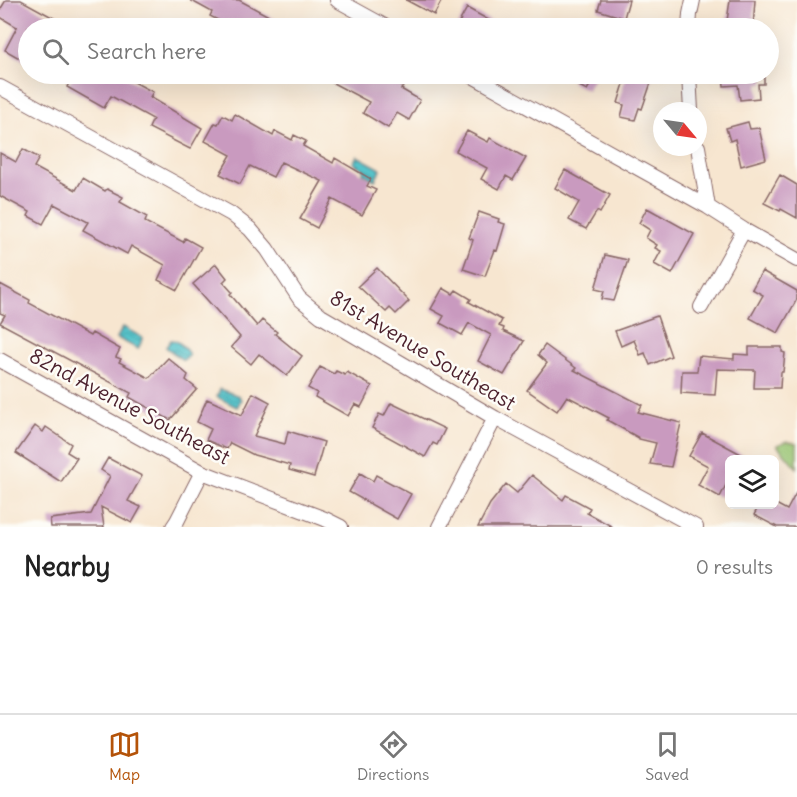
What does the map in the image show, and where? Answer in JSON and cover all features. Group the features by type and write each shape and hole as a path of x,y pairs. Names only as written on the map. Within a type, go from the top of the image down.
{"street":[{"path":"338,0 370,18"},
{"path":"690,18 693,0"},
{"path":"487,84 708,207 797,260"},
{"path":"690,84 691,102"},
{"name":"81st Avenue Southeast","path":"0,87 231,214 267,249 299,298 321,316 495,417 696,527"},
{"path":"700,156 708,207"},
{"path":"701,307 744,230"},
{"name":"82nd Avenue Southeast","path":"0,360 202,472 341,527"},
{"path":"439,527 495,417"},
{"path":"172,527 202,472"}],"green space":[{"path":"787,441 797,443 797,468 777,445"}],"water":[{"path":"357,156 381,169 375,180 363,173 364,169 353,163"},
{"path":"123,327 143,338 138,349 117,338"},
{"path":"171,340 184,347 189,355 183,360 166,347"},
{"path":"220,389 239,396 241,400 237,407 217,397"}],"building":[{"path":"6,0 21,0 54,18 18,18 18,57 5,50 17,27 0,17 0,10"},
{"path":"190,0 239,0 272,18 214,18 210,16 212,12"},
{"path":"406,0 442,0 434,15"},
{"path":"601,0 629,0 624,18 598,10"},
{"path":"730,0 755,0 754,18 727,18"},
{"path":"467,8 485,18 462,18"},
{"path":"69,84 138,84 153,92 150,97 202,128 190,149 149,128 153,119 111,96 104,108 67,87"},
{"path":"335,84 397,84 403,87 401,89 420,100 409,120 397,113 388,128 363,113 369,102"},
{"path":"575,84 591,84 587,90"},
{"path":"624,84 651,84 642,109 639,108 635,120 621,117 624,105 618,103"},
{"path":"724,84 758,84 759,98 740,100 738,85 724,86"},
{"path":"235,114 273,136 275,131 292,140 294,135 306,141 303,146 333,163 335,158 371,179 367,186 376,190 362,215 332,199 317,228 300,219 322,181 281,162 273,177 250,166 240,184 220,174 231,155 205,141 215,123 218,124 223,115 232,120"},
{"path":"748,122 750,129 759,128 766,159 741,166 735,139 730,141 726,128"},
{"path":"467,131 488,142 490,138 526,158 513,180 506,176 499,189 481,179 487,168 456,151"},
{"path":"23,149 39,158 34,167 76,190 83,178 105,191 107,189 123,197 120,202 147,217 145,222 183,242 185,238 201,247 177,290 158,280 165,265 131,246 127,254 83,230 88,222 54,204 43,224 28,216 30,212 0,196 0,153 16,162"},
{"path":"565,170 610,195 600,213 597,211 586,229 569,220 579,202 555,188"},
{"path":"780,175 797,185 797,218 764,203"},
{"path":"647,208 694,234 672,274 654,264 661,251 655,248 657,245 646,238 650,230 639,223"},
{"path":"479,212 499,219 498,222 505,224 497,251 495,250 485,276 463,269 473,240 469,238"},
{"path":"605,255 628,260 614,301 602,299 604,291 595,289"},
{"path":"216,264 227,278 223,282 232,292 230,294 257,326 262,320 302,356 287,376 259,354 251,364 231,347 240,337 193,284"},
{"path":"377,268 409,301 396,314 390,308 386,312 358,286"},
{"path":"762,271 797,291 797,299 778,333 750,318 763,295 752,289"},
{"path":"0,284 30,300 29,303 90,336 92,333 120,349 116,357 121,359 119,362 149,378 168,358 188,375 186,380 197,389 170,420 129,397 131,393 0,323 5,315 0,313"},
{"path":"443,288 453,294 456,290 471,299 469,302 502,320 499,326 504,328 503,331 524,341 504,375 478,361 491,335 469,323 462,335 440,323 444,316 431,309"},
{"path":"657,316 671,356 650,365 645,353 640,355 634,340 621,346 615,331"},
{"path":"545,345 576,368 574,370 642,405 638,412 681,423 671,467 650,464 656,443 639,439 607,420 609,418 567,396 557,411 527,390 547,363 538,355"},
{"path":"749,347 782,347 782,352 785,353 780,388 754,388 755,370 717,369 715,395 681,393 682,371 697,371 699,356 734,359 734,354 749,355"},
{"path":"320,367 334,374 336,371 345,375 347,372 372,386 361,407 355,404 348,416 315,397 317,393 308,388"},
{"path":"253,393 270,402 254,436 285,444 288,431 324,442 314,477 289,470 290,465 254,455 230,443 227,449 206,440 211,429 197,422 207,399 242,415"},
{"path":"391,403 445,429 437,445 433,443 425,457 372,428 379,414 384,416"},
{"path":"35,426 43,432 46,427 71,444 67,452 77,458 61,482 16,453"},
{"path":"702,433 743,455 725,455 725,487 720,497 698,485 708,466 689,456"},
{"path":"108,458 142,476 128,501 141,507 132,523 101,507 104,527 51,527 50,519 91,514 110,476 101,470"},
{"path":"360,473 373,481 376,475 411,494 397,519 349,492"},
{"path":"532,475 563,500 566,495 590,508 587,513 613,527 478,527 490,504 506,484 517,493"},
{"path":"797,491 797,527 777,527 754,515 757,509 779,509 779,506 787,510"}]}
